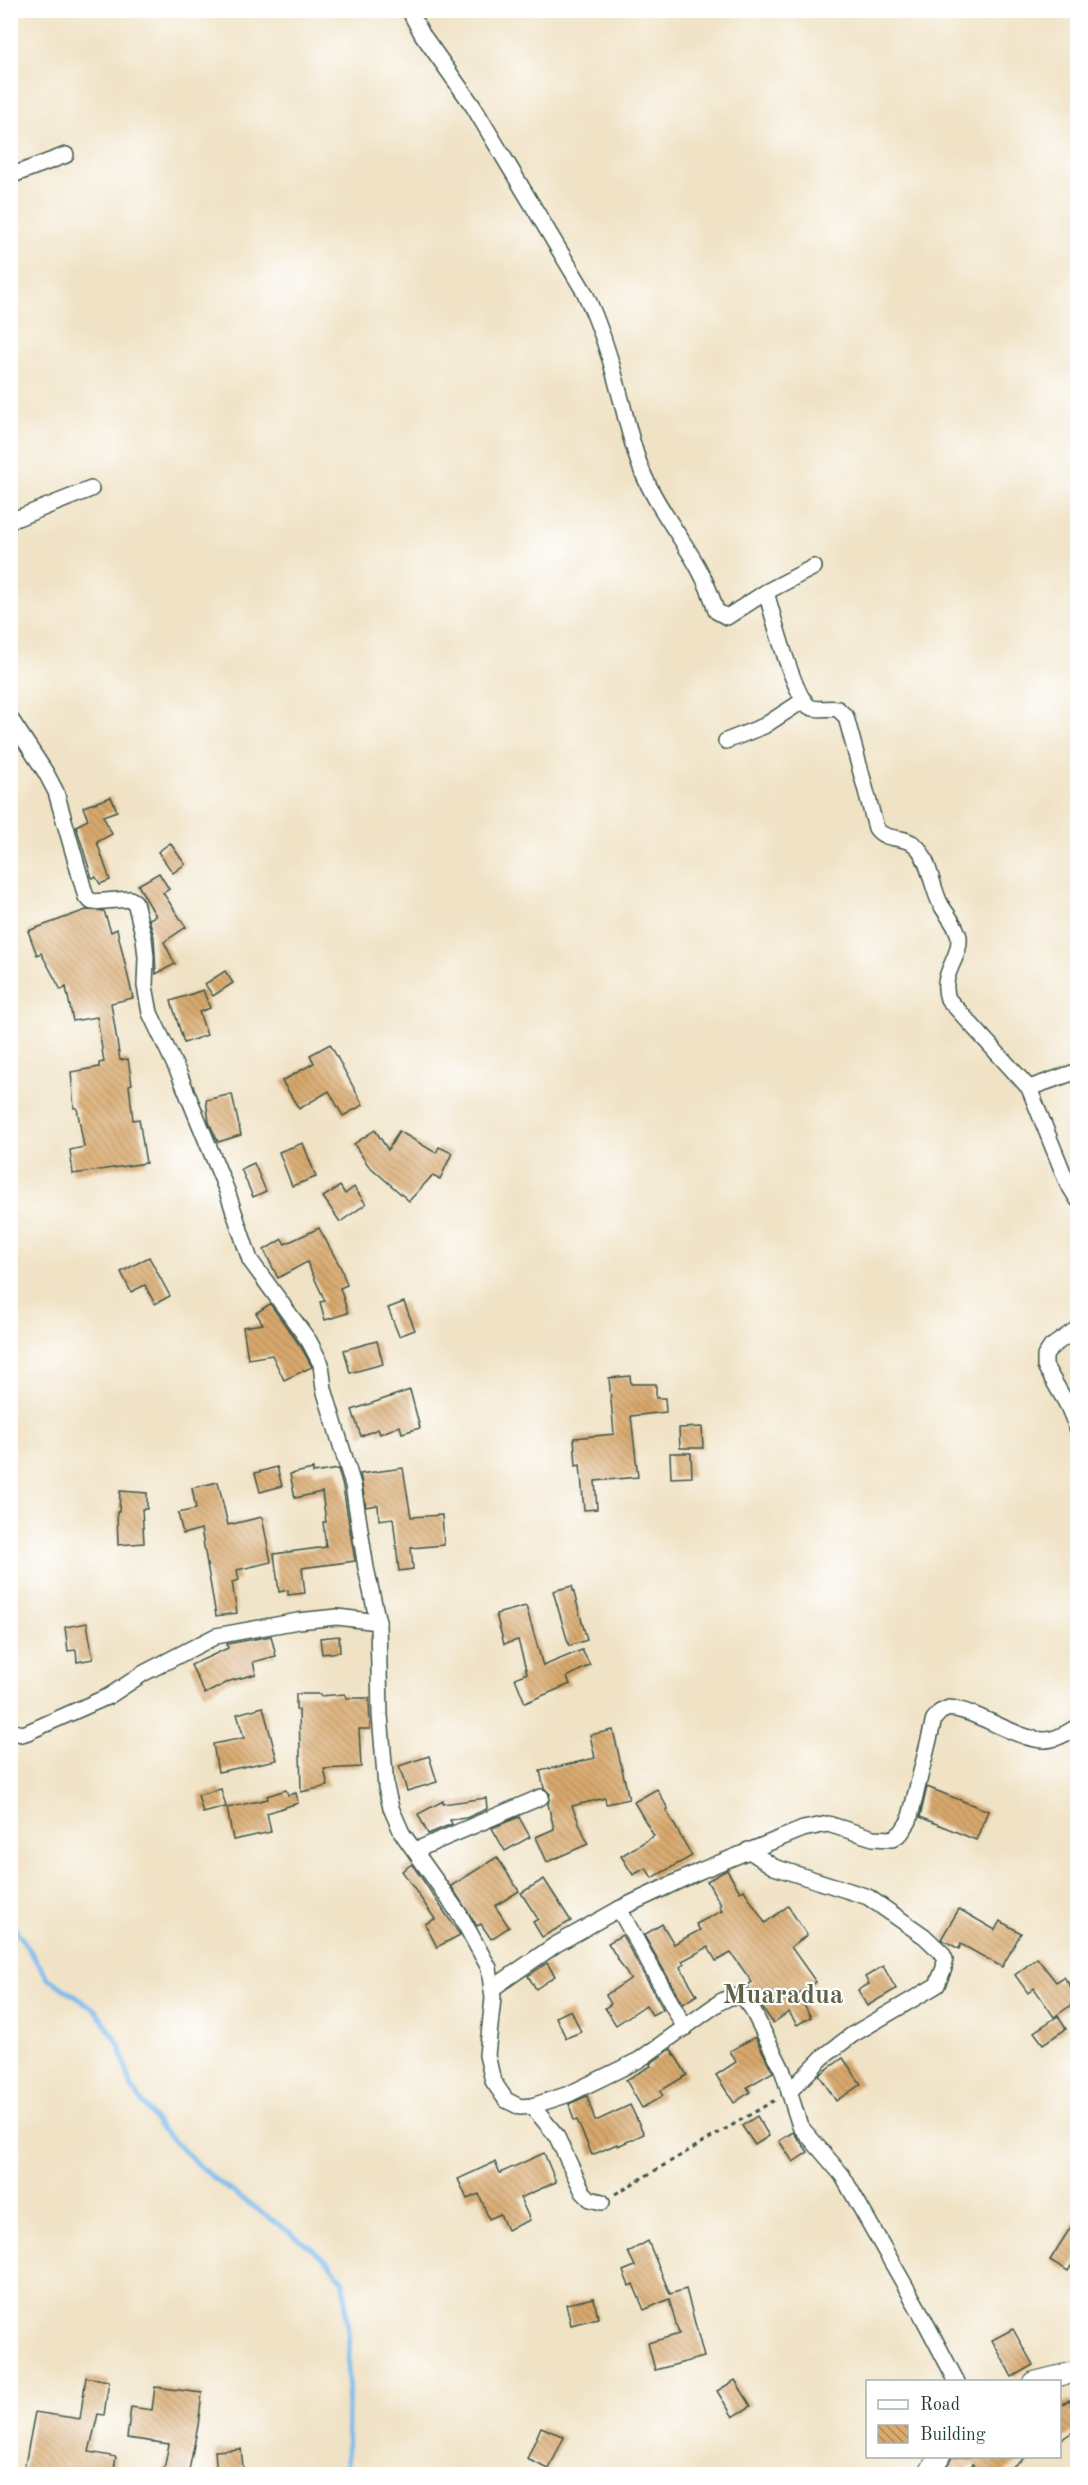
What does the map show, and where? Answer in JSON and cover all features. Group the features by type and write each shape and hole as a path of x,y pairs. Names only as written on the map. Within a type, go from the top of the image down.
{"street":[{"path":"409,10 422,34 473,106 585,293 614,371 634,448 643,473 663,510 704,575 716,611 726,617 766,592 814,567"},
{"path":"10,176 66,155"},
{"path":"10,521 91,489"},
{"path":"766,592 783,650 804,700 812,708 838,709 846,717 876,828 884,836 910,841 920,850 939,902 958,932 959,941 945,981 948,999 1029,1088 1067,1182 1077,1200"},
{"path":"726,741 764,726 804,700"},
{"path":"10,718 46,772 56,792 86,897 92,902 130,899 135,902 144,938 145,986 150,1013 180,1077 227,1191 250,1260 309,1341 321,1364 324,1389 353,1485 366,1568 378,1622 380,1715 386,1787 391,1808 402,1833 416,1850 476,1943 489,1968 493,1988 488,2034 489,2069 493,2081 506,2100 520,2107 532,2106 590,2085 622,2069 652,2052 730,1997 742,1996 752,2007 782,2069 800,2126 842,2175 956,2380"},
{"path":"1029,1088 1077,1071"},
{"path":"1077,1328 1051,1347 1045,1356 1045,1366 1068,1406 1077,1430"},
{"path":"10,1731 22,1734 28,1732 109,1696 144,1672 216,1636 298,1621 337,1617 378,1622"},
{"path":"493,1988 555,1945 619,1909 748,1850 803,1829 828,1824 873,1838 892,1839 901,1833 909,1821 934,1719 940,1712 949,1708 982,1717 1029,1738 1041,1740 1053,1739 1077,1726"},
{"path":"416,1850 542,1797"},
{"path":"748,1850 774,1868 868,1896 924,1936 942,1953 945,1959 942,1977 937,1985 837,2046 789,2092"},
{"path":"619,1909 685,2028"},
{"path":"532,2106 556,2135 583,2192 590,2199 602,2202"},
{"path":"1042,2380 1077,2369"},
{"path":"928,2475 939,2458"}],"path":[{"path":"602,2202 789,2092"}],"building":[{"path":"111,797 117,811 103,816 112,834 97,842 110,880 100,884 96,877 92,878 76,826 88,820 83,807"},
{"path":"170,843 185,864 173,873 158,852"},
{"path":"159,873 169,889 163,893 186,927 164,942 175,964 156,974 154,937 149,919 156,916 138,885"},
{"path":"86,910 104,911 111,932 117,929 133,998 111,1003 120,1060 128,1059 132,1084 129,1085 133,1120 139,1119 146,1163 73,1174 70,1150 84,1147 77,1108 74,1108 71,1072 99,1067 99,1063 104,1062 97,1017 73,1021 66,987 61,990 41,953 37,955 28,931"},
{"path":"225,971 233,983 213,996 205,984"},
{"path":"203,990 210,1008 199,1012 207,1035 184,1043 171,1001"},
{"path":"330,1044 363,1105 343,1116 329,1091 299,1109 282,1081 314,1063 310,1055"},
{"path":"232,1094 241,1135 218,1142 209,1122 206,1100"},
{"path":"375,1130 388,1150 399,1131 436,1153 439,1147 452,1153 440,1179 432,1176 409,1201 368,1165 354,1144"},
{"path":"303,1143 316,1177 292,1186 279,1152"},
{"path":"254,1163 266,1191 253,1197 241,1169"},
{"path":"340,1186 345,1194 354,1187 366,1204 340,1222 323,1197"},
{"path":"319,1228 341,1268 347,1285 340,1288 348,1313 325,1320 320,1302 325,1301 307,1262 278,1278 264,1250 282,1239 285,1244"},
{"path":"149,1257 170,1296 155,1304 145,1285 131,1292 121,1272"},
{"path":"404,1302 415,1330 399,1336 388,1308"},
{"path":"270,1304 301,1347 312,1367 284,1380 272,1355 248,1359 243,1327 263,1324 256,1313"},
{"path":"377,1341 383,1364 350,1373 344,1350"},
{"path":"630,1376 631,1384 656,1384 656,1398 665,1398 666,1412 631,1416 638,1477 595,1481 597,1509 584,1510 580,1465 576,1466 574,1438 614,1434 609,1378"},
{"path":"410,1390 420,1428 402,1433 400,1426 380,1434 378,1429 361,1436 352,1410"},
{"path":"702,1427 703,1448 680,1448 679,1428"},
{"path":"670,1453 691,1453 692,1477 671,1478"},
{"path":"277,1467 282,1486 260,1492 255,1473"},
{"path":"403,1468 411,1517 442,1515 444,1545 411,1548 413,1569 399,1571 393,1518 379,1520 378,1505 366,1507 360,1474"},
{"path":"313,1469 313,1473 338,1469 355,1561 302,1568 305,1593 288,1595 288,1590 279,1592 274,1554 326,1547 323,1522 326,1522 322,1492 295,1498 290,1474"},
{"path":"218,1482 228,1525 262,1517 271,1562 237,1570 239,1580 232,1582 237,1613 216,1616 201,1529 183,1534 178,1513 196,1509 192,1488"},
{"path":"120,1491 147,1493 147,1509 142,1509 144,1543 118,1545 117,1512 119,1512"},
{"path":"572,1586 587,1640 569,1646 553,1591"},
{"path":"526,1606 543,1666 582,1650 590,1665 567,1677 570,1684 525,1703 515,1678 527,1673 518,1640 504,1644 496,1614"},
{"path":"87,1623 93,1659 77,1662 76,1650 68,1651 65,1627"},
{"path":"271,1636 276,1656 253,1662 256,1674 230,1681 205,1694 191,1665 228,1648 227,1644"},
{"path":"339,1636 340,1652 322,1654 320,1638"},
{"path":"296,1694 320,1694 320,1696 345,1694 346,1698 369,1698 370,1729 359,1729 361,1767 324,1769 328,1786 301,1792 299,1710 296,1710"},
{"path":"263,1707 277,1760 218,1772 213,1744 244,1738 237,1714"},
{"path":"613,1730 629,1799 606,1804 605,1798 572,1806 588,1844 547,1862 536,1837 554,1829 548,1804 550,1794 544,1788 540,1771 595,1758 590,1735"},
{"path":"429,1756 437,1782 407,1791 399,1766"},
{"path":"927,1787 988,1811 976,1840 920,1817"},
{"path":"221,1789 226,1807 203,1813 198,1795"},
{"path":"657,1789 692,1856 652,1878 646,1868 633,1875 621,1856 654,1836 634,1802"},
{"path":"286,1790 288,1795 296,1793 298,1803 267,1813 271,1832 233,1840 227,1808 268,1799 267,1796"},
{"path":"486,1798 487,1809 466,1818 450,1820 452,1824 428,1834 418,1814 443,1801 443,1804"},
{"path":"519,1817 530,1837 505,1851 492,1828"},
{"path":"497,1857 519,1891 495,1906 509,1927 491,1939 481,1924 477,1926 451,1886"},
{"path":"412,1864 460,1935 437,1947 425,1924 435,1919 402,1871"},
{"path":"727,1870 740,1892 744,1890 765,1923 788,1906 807,1935 791,1947 816,1982 798,1995 811,2017 797,2025 789,2012 773,2023 747,1986 752,1982 731,1953 716,1961 708,1947 682,1961 684,1964 680,1967 697,1995 683,2004 644,1935 662,1924 674,1944 700,1930 696,1924 722,1911 707,1881"},
{"path":"544,1879 571,1921 542,1937 533,1922 538,1919 521,1893"},
{"path":"959,1909 995,1930 1000,1921 1021,1933 1002,1967 961,1944 959,1949 941,1939"},
{"path":"622,1935 663,2009 652,2015 646,2005 616,2025 605,2008 611,2004 606,1995 630,1979 608,1943"},
{"path":"1037,1958 1056,1982 1064,1977 1077,1996 1077,2001 1054,2017 1034,1988 1028,1993 1015,1975"},
{"path":"547,1963 555,1976 536,1989 528,1976"},
{"path":"883,1966 896,1989 867,2006 858,1990 869,1984 865,1977"},
{"path":"571,2010 581,2032 566,2038 556,2017"},
{"path":"1058,2016 1066,2029 1043,2044 1034,2032"},
{"path":"755,2037 773,2072 747,2087 750,2092 734,2103 716,2075 736,2062 730,2051"},
{"path":"671,2049 687,2075 660,2091 663,2096 642,2108 626,2080 651,2066 650,2064"},
{"path":"843,2058 861,2084 836,2101 819,2075"},
{"path":"587,2096 595,2120 630,2105 644,2134 592,2155 577,2120 574,2121 569,2104"},
{"path":"757,2116 769,2136 755,2145 742,2126"},
{"path":"793,2132 808,2152 793,2162 779,2141"},
{"path":"544,2153 556,2182 520,2198 530,2220 507,2230 500,2214 489,2219 479,2194 467,2199 458,2179 495,2162 500,2173"},
{"path":"1077,2217 1077,2257 1068,2271 1050,2260"},
{"path":"648,2241 670,2294 686,2289 704,2357 655,2370 648,2343 679,2334 669,2299 644,2310 633,2284 629,2286 623,2271 635,2266 628,2252"},
{"path":"594,2298 598,2318 571,2325 566,2304"},
{"path":"1013,2329 1033,2365 1012,2377 992,2340"},
{"path":"86,2377 109,2381 104,2415 98,2414 89,2452 116,2457 113,2475 23,2475 35,2412 80,2419"},
{"path":"735,2380 751,2406 733,2417 717,2391"},
{"path":"155,2387 202,2393 188,2475 163,2475 169,2444 127,2438 131,2407 152,2410"},
{"path":"1069,2400 1077,2411 1077,2429 1061,2440 1061,2405"},
{"path":"541,2427 564,2437 549,2469 527,2459"},
{"path":"241,2449 244,2475 217,2475 215,2451"},
{"path":"951,2458 1025,2458 1000,2475 981,2475 973,2464 963,2475 943,2473"}],"waterway":[{"path":"10,1921 48,1978 94,2009 101,2017 119,2045 132,2087 161,2129 213,2178 309,2246 329,2263 344,2283 349,2344 347,2474"}],"district":[{"name":"Muaradua","path":"783,1995"}]}
